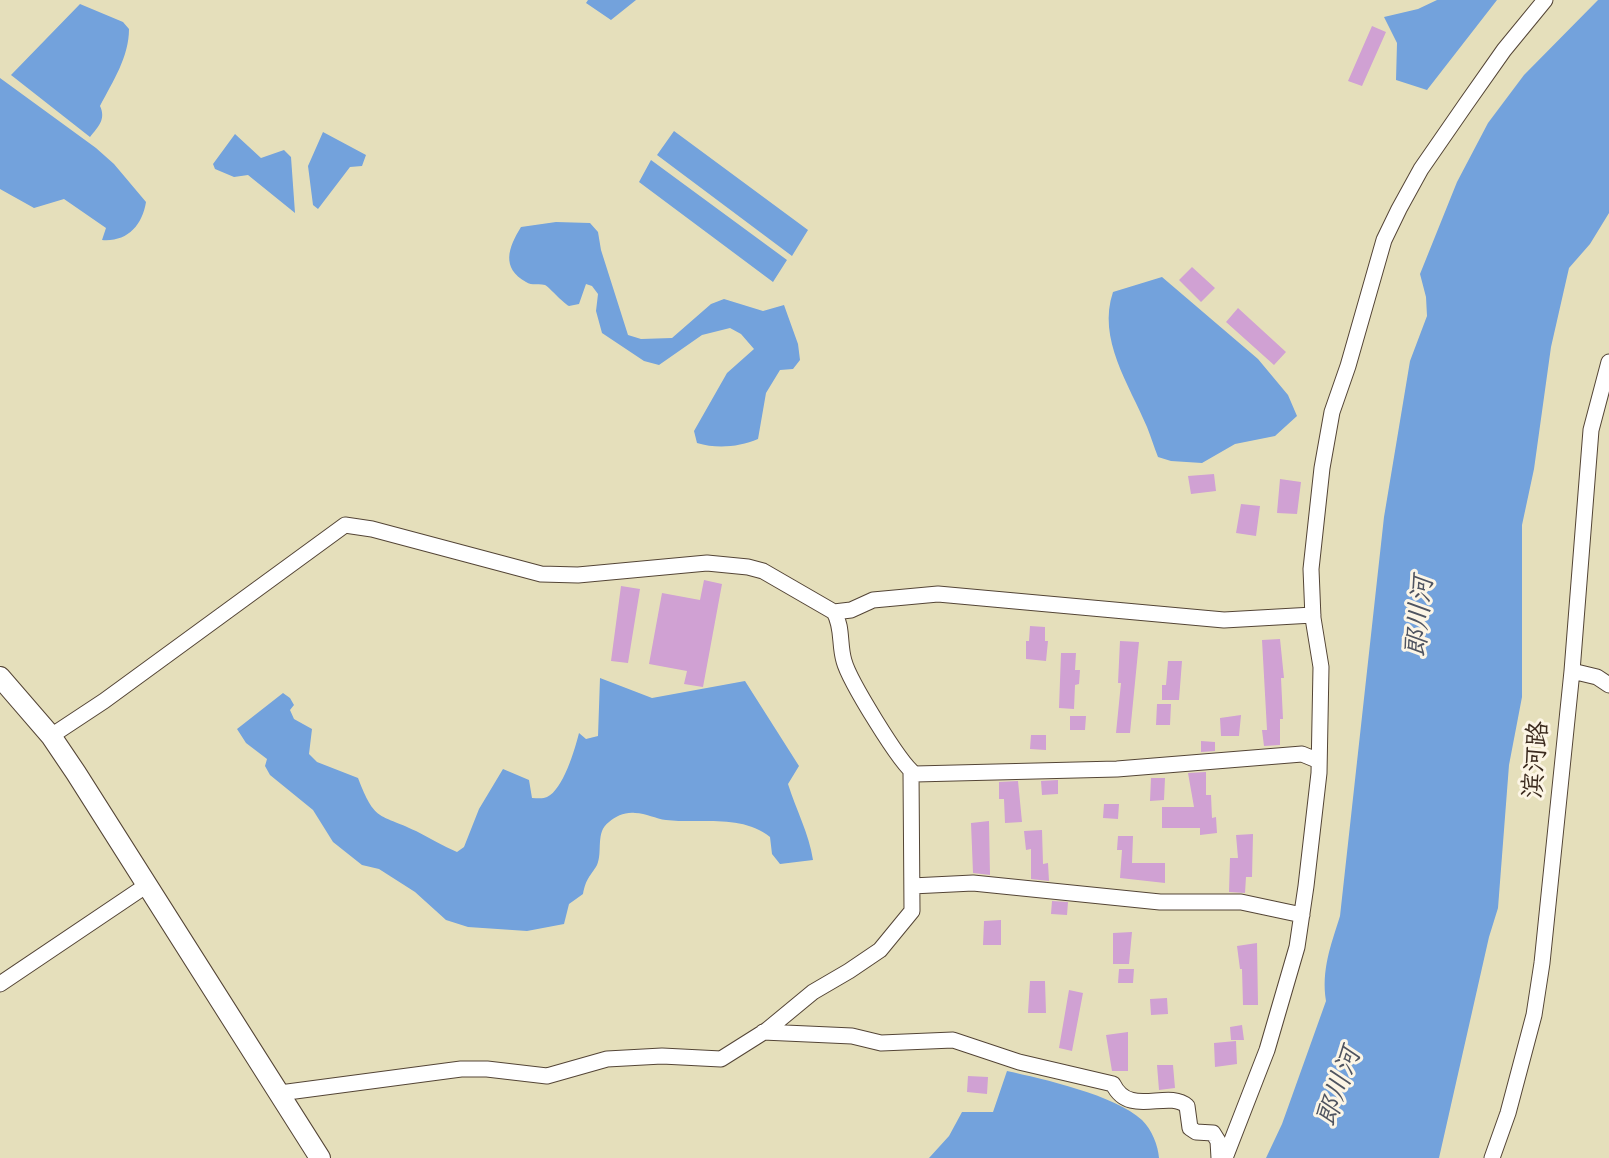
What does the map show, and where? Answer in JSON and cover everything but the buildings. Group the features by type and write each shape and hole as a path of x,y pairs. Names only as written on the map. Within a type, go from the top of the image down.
{"main road":[{"path":"0,677 51,736 320,1158"}],"street":[{"path":"1224,1158 1267,1050 1297,947 1302,915 1319,761 1321,667 1313,615 1311,569 1322,468 1332,412 1348,366 1384,240 1421,169 1504,50 1545,0"},
{"name":"滨河路","path":"1492,1158 1534,1015 1541,974 1572,670 1591,430 1609,362"},
{"path":"51,736 104,701 345,525 372,529 541,574 578,576 707,564 748,567 763,571 834,612 851,610 873,600 938,594 1224,620 1313,615"},
{"path":"834,612 839,619 844,663 900,761 911,771 921,775 1117,769 1302,754 1319,761"},
{"path":"1572,670 1597,677 1609,685"},
{"path":"280,1093 461,1069 487,1069 547,1076 607,1059 662,1056 721,1059 763,1032 813,992 880,950 912,911 911,771"},
{"path":"912,886 973,883 1160,902 1241,902 1302,915"},
{"path":"0,984 147,885"},
{"path":"763,1032 852,1036 880,1043 953,1040 1019,1062 1113,1084 1120,1093 1140,1102 1171,1100 1186,1104 1190,1128 1196,1132 1213,1134 1218,1141 1219,1158"}],"water":[{"path":"588,0 636,0 611,20 586,3"},
{"path":"1437,0 1497,0 1427,90 1396,80 1397,43 1384,17 1418,9"},
{"name":"郎川河","path":"1598,0 1609,0 1609,213 1590,244 1569,268 1551,347 1534,469 1522,525 1522,697 1509,765 1498,908 1489,937 1439,1158 1266,1158 1282,1124 1326,1001 1326,968 1340,916 1384,517 1410,361 1427,316 1426,297 1420,274 1457,182 1488,123 1524,75"},
{"path":"80,4 123,22 129,29 123,59 100,106 101,122 90,137 11,75"},
{"path":"0,78 96,148 114,164 146,202 141,218 132,231 119,238 102,240 106,228 64,199 34,208 0,189"},
{"path":"674,131 808,230 792,256 657,155"},
{"path":"323,132 366,155 362,166 350,167 318,209 313,205 308,166"},
{"path":"235,134 261,158 284,150 291,157 295,213 248,175 234,177 215,169 213,164"},
{"path":"651,160 787,260 773,282 639,182"},
{"path":"556,222 590,223 598,232 601,250 628,335 641,339 672,338 711,304 724,299 763,311 784,305 798,344 800,360 793,369 780,370 766,393 758,439 743,444 712,446 697,443 694,431 727,373 754,349 741,334 730,328 702,335 659,365 644,361 602,333 596,311 598,294 592,286 586,284 579,304 569,306 545,285 528,283 518,276 510,264 509,257 513,242 521,227"},
{"path":"1162,277 1258,359 1288,395 1297,416 1275,436 1235,444 1202,463 1171,461 1158,457 1117,361 1109,327 1109,310 1113,292"},
{"path":"600,678 652,698 745,681 799,766 788,784 813,860 780,864 772,854 770,837 746,825 720,821 666,820 628,813 609,822 602,831 597,865 587,881 583,894 569,904 564,924 527,931 468,927 446,920 415,892 379,869 362,865 333,842 313,810 270,775 265,766 267,759 246,743 237,729 283,693 294,705 290,710 294,719 312,729 309,754 317,762 358,778 369,802 385,818 457,852 464,847 479,809 503,769 529,780 532,798 545,798 553,793 568,768 579,733 586,739 598,736"},
{"path":"1007,1071 1078,1089 1130,1111 1149,1128 1156,1143 1159,1158 929,1158 949,1136 962,1112 993,1112"}]}
